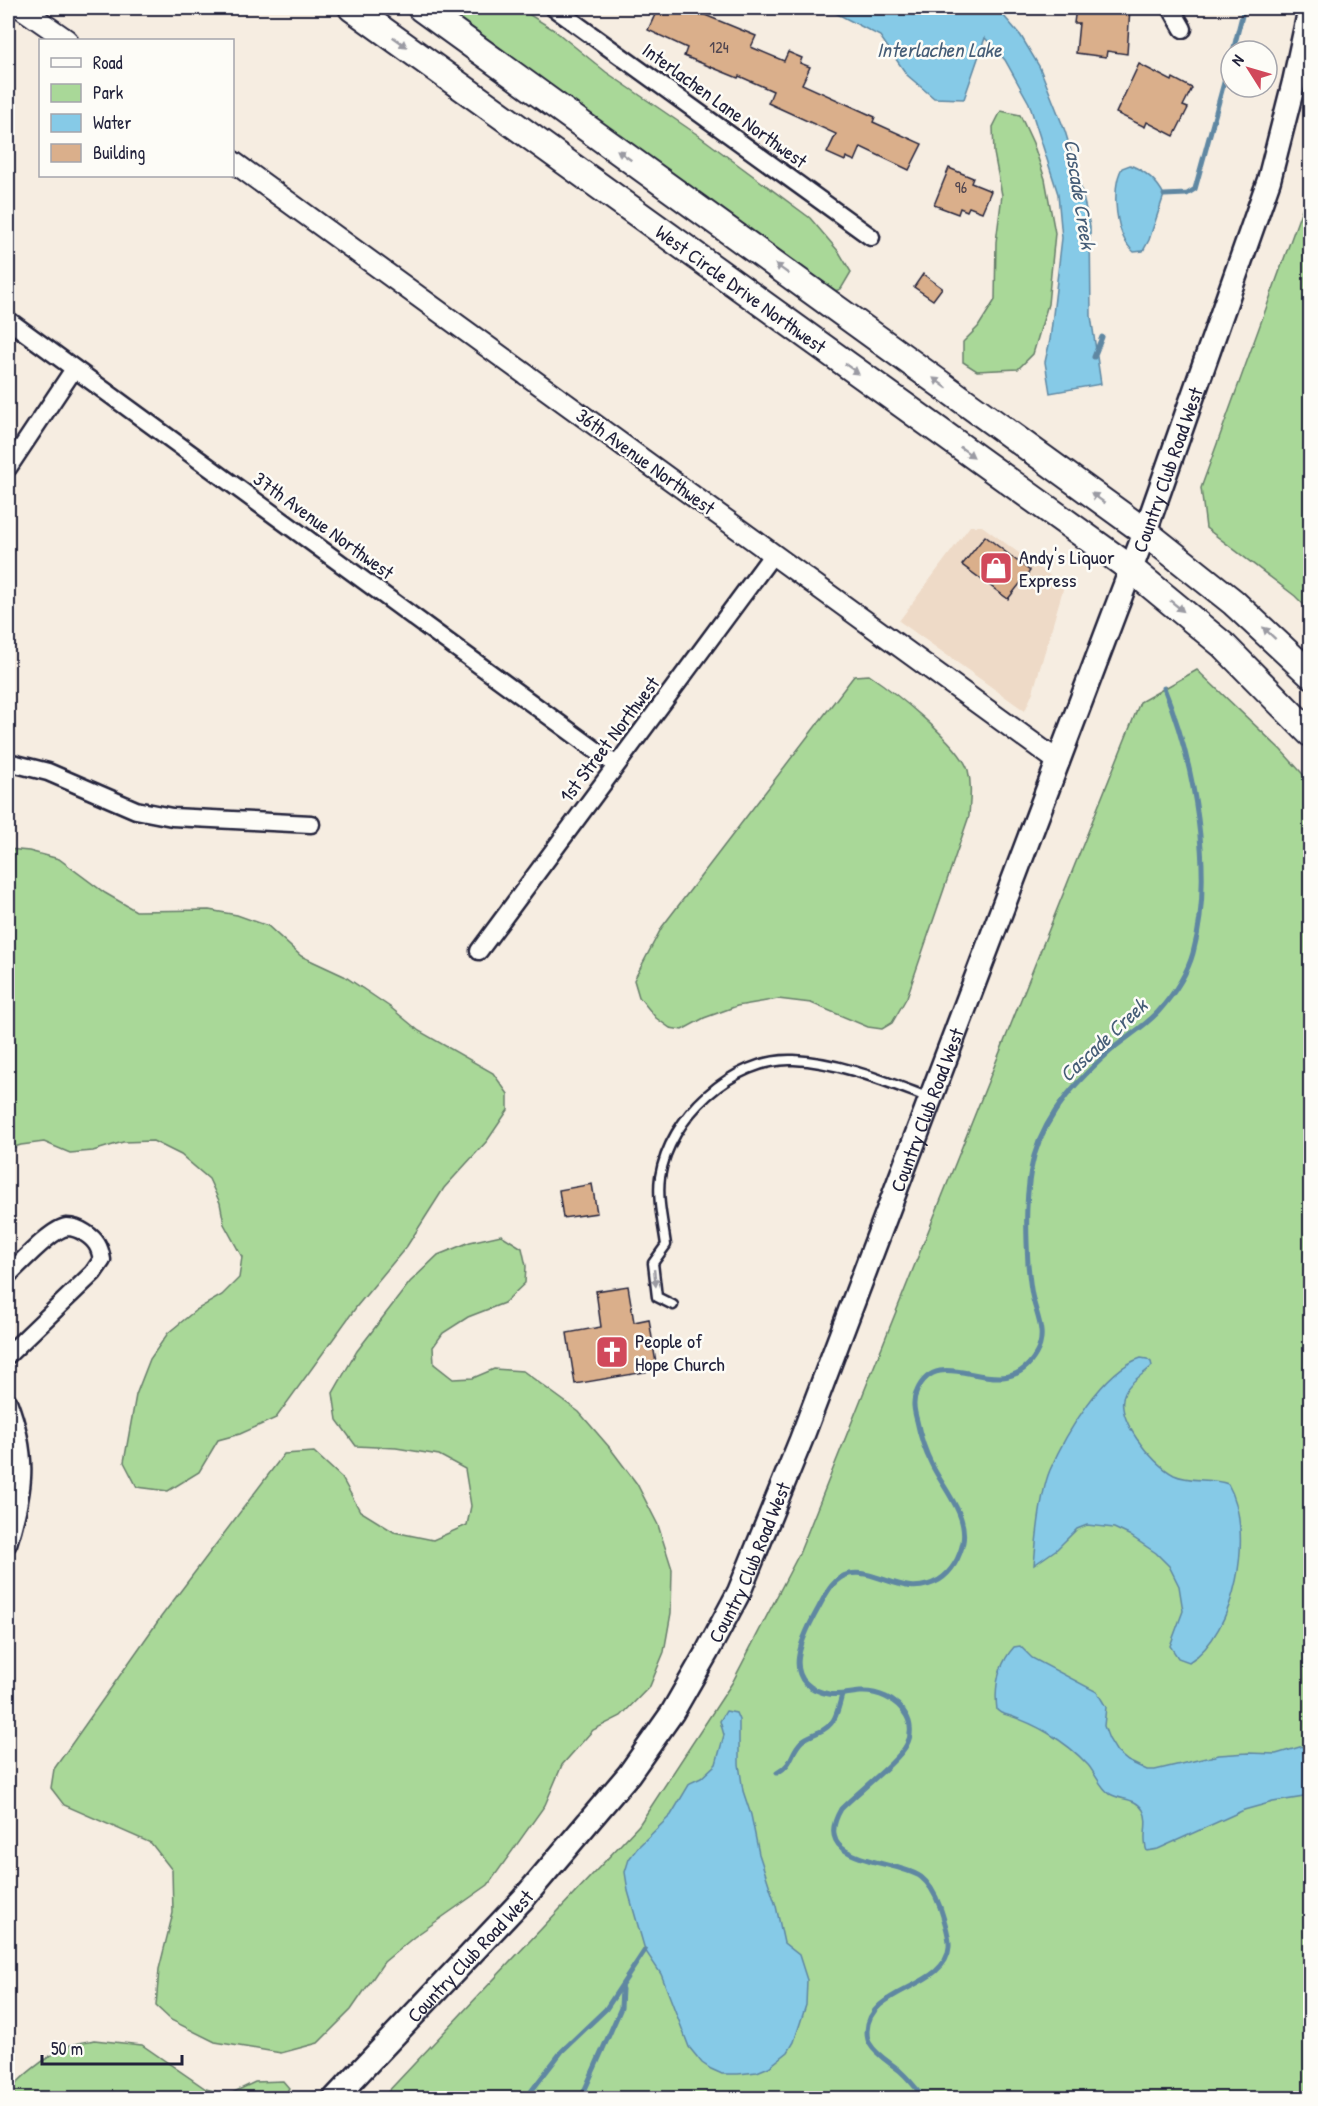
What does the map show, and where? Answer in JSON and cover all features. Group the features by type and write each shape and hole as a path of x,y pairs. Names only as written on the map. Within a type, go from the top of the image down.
{"main road":[{"name":"West Circle Drive Northwest","path":"352,8 1131,569 1223,645 1311,733"},
{"name":"West Circle Drive Northwest","path":"421,8 1145,532 1240,608 1311,674"},
{"name":"Country Club Road West","path":"334,2098 523,1899 629,1774 672,1713 739,1592 806,1429 1145,532 1269,180 1310,8"}],"street":[{"path":"21,8 66,39"},
{"name":"Interlachen Lane Northwest","path":"554,8 871,237"},
{"path":"1171,8 1183,29"},
{"name":"36th Avenue Northwest","path":"234,162 1059,762"},
{"name":"37th Avenue Northwest","path":"8,320 616,765"},
{"path":"8,468 74,369"},
{"name":"1st Street Northwest","path":"479,951 773,554"},
{"path":"8,762 48,772 136,810 172,817 311,824"},
{"path":"8,1275 53,1234 65,1227 78,1228 92,1237 100,1248 102,1260 93,1273 8,1355"},
{"path":"8,1401 19,1430 23,1467 17,1515 8,1544"}],"lane":[{"path":"673,1305 657,1297 653,1263 666,1245 659,1185 663,1164 680,1126 694,1108 722,1084 738,1074 773,1062 790,1059 808,1060 850,1071 930,1098"}],"shaded area":[{"path":"970,526 982,526 1064,586 1033,692 1025,711 899,621"}],"green space":[{"path":"426,8 519,8 554,30 606,72 698,135 810,218 839,252 851,272 841,289 826,294"},
{"path":"1001,111 1020,115 1033,143 1045,179 1055,233 1048,304 1033,354 1018,369 977,371 963,362 963,342 978,327 995,300 996,242 1002,195 994,153 993,127"},
{"path":"1310,187 1310,611 1295,596 1206,528 1201,488"},
{"path":"1197,670 1281,750 1310,782 1310,2098 382,2098 639,1825 732,1683 799,1554 1140,702"},
{"path":"869,675 939,732 962,759 968,770 970,781 969,816 907,997 892,1023 882,1029 868,1027 811,1003 778,999 737,1006 704,1018 682,1030 670,1028 656,1018 639,997 634,980 662,927 854,676"},
{"path":"8,849 29,851 59,859 105,893 136,911 209,910 237,915 268,926 301,956 344,976 390,1007 419,1031 493,1073 508,1094 508,1110 487,1141 444,1188 407,1246 357,1306 276,1418 240,1434 218,1440 199,1472 168,1491 137,1487 124,1462 136,1395 150,1359 168,1333 196,1310 222,1295 239,1278 242,1257 224,1224 220,1203 209,1179 181,1155 153,1141 123,1142 93,1151 70,1153 44,1142 8,1149"},
{"path":"501,1235 522,1248 526,1266 525,1283 504,1303 468,1317 443,1333 433,1347 434,1364 453,1379 473,1378 494,1369 523,1371 579,1412 610,1448 637,1484 658,1525 672,1569 671,1613 664,1652 650,1686 621,1716 593,1730 562,1765 545,1805 488,1885 414,1937 384,1962 351,2010 318,2043 281,2053 215,2042 171,2020 156,2006 159,1969 173,1913 172,1870 151,1843 64,1805 51,1788 54,1769 161,1617 284,1454 314,1452 342,1478 360,1511 394,1532 433,1540 467,1525 471,1506 465,1469 439,1455 396,1448 356,1446 337,1420 333,1393 357,1351 410,1282 438,1255 470,1242"},
{"path":"94,2040 142,2045 206,2089 228,2095 255,2082 283,2081 289,2088 283,2098 8,2098 10,2092 23,2077 51,2056 69,2046"}],"water":[{"name":"Interlachen Lake","path":"826,8 997,8 1021,36 1039,66 1065,131 1090,226 1091,316 1101,384 1050,393 1045,362 1050,340 1062,238 1058,194 1029,103 1005,60 985,38 964,99 934,98 907,75 880,36"},
{"path":"1130,165 1150,177 1164,195 1149,240 1143,251 1134,252 1123,236 1116,200 1118,177 1122,168"},
{"path":"1141,1358 1147,1359 1152,1366 1133,1381 1125,1392 1124,1414 1129,1426 1155,1461 1174,1475 1187,1479 1228,1484 1236,1504 1240,1528 1240,1553 1229,1605 1219,1629 1205,1648 1189,1662 1178,1658 1170,1646 1183,1611 1179,1586 1169,1566 1156,1553 1129,1535 1114,1528 1087,1525 1077,1529 1057,1549 1034,1565 1044,1490 1050,1470 1065,1439 1099,1389 1127,1365"},
{"path":"1020,1646 1032,1658 1097,1692 1106,1707 1104,1726 1109,1739 1117,1752 1128,1761 1147,1770 1155,1770 1219,1755 1276,1754 1310,1744 1310,1796 1273,1802 1244,1810 1158,1849 1147,1851 1145,1815 1140,1806 1107,1792 1088,1765 1059,1740 1025,1721 997,1710 998,1676 1004,1661 1014,1647"},
{"path":"726,1711 736,1713 739,1720 739,1764 743,1791 751,1815 759,1854 776,1906 784,1943 799,1955 807,1980 806,2005 794,2042 788,2052 769,2067 757,2072 738,2074 722,2074 711,2069 702,2063 689,2047 661,1974 645,1950 628,1891 625,1872 629,1859 671,1815 690,1783 701,1778 716,1764 724,1735 720,1721"}],"building":[{"path":"658,8 688,8 756,36 751,47 784,61 788,52 802,58 800,63 810,67 802,84 875,117 873,122 922,144 909,170 861,147 855,161 846,157 845,161 827,153 836,134 768,103 773,91 684,56 687,48 648,30"},
{"path":"1076,8 1130,8 1127,54 1107,51 1106,57 1076,53 1079,23 1074,23"},
{"path":"1139,64 1172,81 1173,78 1192,88 1183,106 1188,108 1174,136 1147,122 1145,127 1116,113"},
{"path":"949,168 973,178 971,183 991,191 982,212 969,207 967,211 960,208 958,214 934,205"},
{"path":"923,274 942,288 933,300 914,287"},
{"name":"Andy's Liquor Express","path":"985,536 1030,571 1008,599 962,565"},
{"path":"592,1184 597,1213 563,1218 559,1190"},
{"name":"People of Hope Church","path":"628,1286 634,1322 649,1319 657,1370 575,1384 567,1333 601,1327 596,1291"}],"waterway":[{"path":"1236,39 1244,8"},
{"path":"1164,195 1187,194 1195,189 1220,99"},
{"path":"1094,357 1102,337"},
{"name":"Cascade Creek","path":"924,2098 903,2074 873,2048 868,2041 867,2031 871,2016 880,2005 935,1972 945,1961 949,1943 940,1907 932,1890 921,1877 858,1857 845,1850 836,1841 834,1827 841,1809 903,1751 910,1737 909,1722 902,1709 892,1700 880,1695 860,1692 833,1695 813,1689 803,1680 798,1658 801,1645 824,1597 834,1583 843,1576 860,1573 914,1587 939,1580 955,1564 963,1542 962,1521 954,1502 929,1460 914,1409 915,1395 927,1377 941,1371 956,1371 990,1377 1007,1376 1023,1370 1036,1354 1041,1332 1030,1280 1027,1210 1031,1169 1040,1140 1056,1109 1078,1082 1103,1057 1158,1012 1187,969 1193,953 1199,922 1202,889 1201,854 1192,784 1175,717 1164,688"},
{"path":"777,1773 786,1766 802,1741 829,1726 837,1712 842,1695"},
{"path":"526,2098 562,2051 606,2009 645,1950"},
{"path":"582,2096 621,2008 622,1989"}],"place":[{"name":"Andy's Liquor Express","path":"996,568"},
{"name":"People of Hope Church","path":"612,1352"}]}
